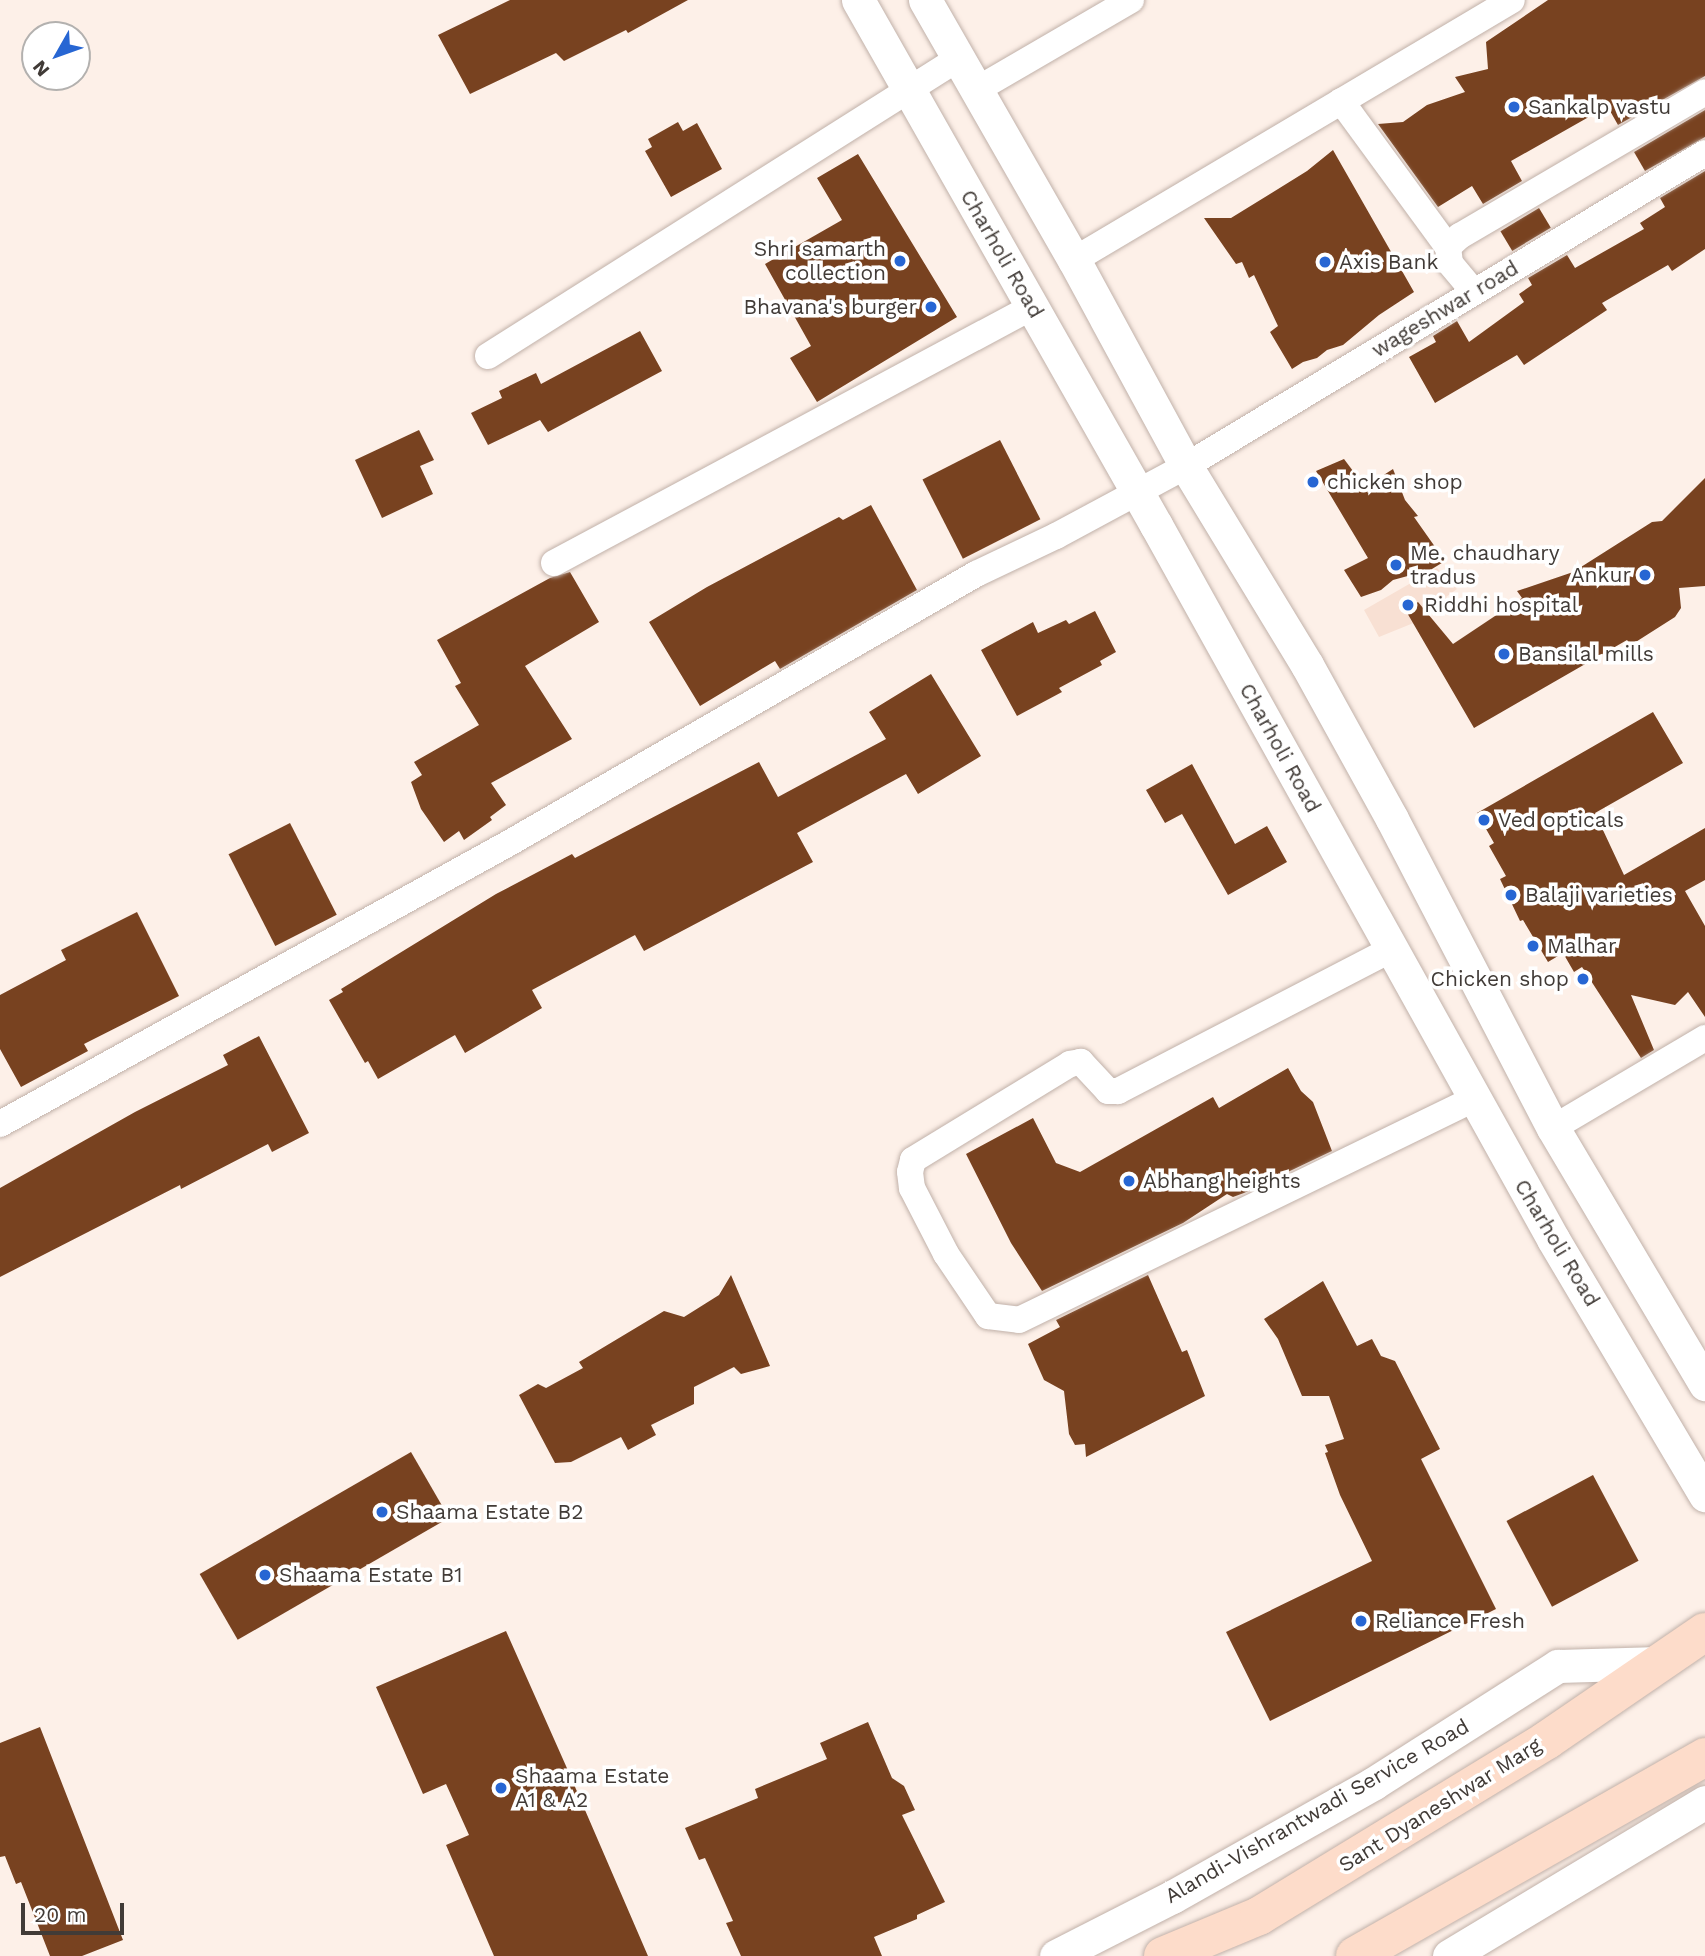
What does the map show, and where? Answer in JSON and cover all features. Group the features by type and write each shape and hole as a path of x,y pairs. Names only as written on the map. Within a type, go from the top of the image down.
{"main road":[{"name":"Sant Dyaneshwar Marg","path":"1163,1956 1259,1916 1547,1740 1705,1632"},
{"path":"1354,1956 1705,1757"}],"street":[{"name":"Charholi Road","path":"858,0 1474,1099 1705,1495"},
{"path":"925,0 1074,260 1186,466 1314,677 1392,819 1553,1128 1705,1384"},
{"path":"978,89 1132,0"},
{"path":"1074,260 1512,0"},
{"path":"488,356 959,58"},
{"path":"1448,247 1460,236 1705,92"},
{"path":"1341,101 1448,247 1450,263 1474,292"},
{"name":"wageshwar road","path":"0,1124 511,842 976,574 1186,466 1705,153"},
{"path":"554,563 1032,307"},
{"path":"1392,949 1118,1091 1108,1091 1081,1062 1070,1064 913,1160 910,1172 912,1188 946,1254 988,1316 1019,1320 1474,1099"},
{"path":"1553,1128 1705,1038"},
{"path":"1605,1323 1653,1298"},
{"name":"Alandi-Vishrantwadi Service Road","path":"1056,1956 1172,1897 1374,1783 1558,1666 1659,1664"},
{"path":"1449,1956 1705,1802"}],"shaded area":[{"name":"Riddhi hospital","path":"1437,568 1457,589 1446,597 1450,602 1416,622 1379,637 1364,610"}],"building":[{"path":"510,0 688,0 628,33 626,30 564,61 556,53 470,94 438,35"},
{"name":"Sankalp vastu","path":"1548,0 1705,0 1705,76 1618,125 1605,102 1587,118 1511,161 1522,181 1483,204 1472,186 1438,207 1378,124 1403,122 1427,105 1465,92 1455,77 1488,69 1486,42"},
{"path":"1705,110 1705,137 1645,171 1634,152"},
{"path":"678,122 683,131 697,123 722,169 671,197 645,151 652,147 648,139"},
{"path":"1333,150 1414,292 1379,315 1343,345 1327,350 1317,358 1292,369 1270,332 1278,326 1254,275 1249,278 1242,262 1236,264 1204,218 1231,218 1307,171"},
{"path":"858,154 957,317 817,402 790,358 811,346 765,264 842,220 817,178"},
{"path":"1705,171 1705,249 1672,271 1668,265 1602,303 1607,310 1524,365 1517,355 1435,403 1409,357 1436,342 1433,336 1457,321 1469,342 1524,302 1519,294 1532,285 1528,278 1567,255 1575,268 1644,229 1640,223 1665,207 1660,198"},
{"path":"1539,208 1551,228 1512,251 1500,231"},
{"path":"640,331 662,371 548,432 540,420 488,445 471,413 502,398 499,391 536,373 541,384"},
{"path":"419,430 434,460 420,466 433,494 382,518 355,460"},
{"path":"1000,440 1040,519 963,559 922,479"},
{"path":"1344,459 1365,487 1393,469 1405,500 1418,516 1414,517 1445,561 1419,577 1415,574 1393,580 1381,590 1361,597 1344,570 1368,558 1316,471"},
{"path":"1705,478 1705,586 1679,588 1681,608 1675,617 1631,645 1627,640 1474,728 1406,611 1418,602 1453,644 1522,598 1517,591 1582,569 1581,567 1652,522 1662,521"},
{"path":"871,505 917,590 780,669 775,661 700,706 649,622 707,587 839,517 843,520"},
{"path":"570,572 599,622 525,666 572,739 491,783 506,805 490,817 492,820 464,840 459,831 444,842 421,809 411,782 422,775 414,762 479,725 455,686 461,683 437,640 550,578"},
{"path":"1095,611 1116,652 1100,661 1102,665 1059,688 1062,692 1017,716 981,650 1033,622 1038,633 1066,620 1069,624"},
{"path":"931,674 981,756 918,794 906,774 797,833 813,862 644,951 635,935 532,990 542,1008 465,1053 455,1035 378,1079 368,1061 365,1063 329,1000 343,992 341,989 496,894 572,854 575,858 759,762 778,797 886,739 869,712"},
{"path":"1653,712 1683,763 1595,813 1624,875 1705,828 1705,880 1685,891 1705,926 1705,1017 1688,992 1675,1005 1631,995 1654,1050 1641,1058 1582,967 1574,972 1563,953 1548,962 1523,920 1520,921 1500,879 1506,876 1489,846 1494,843 1477,813"},
{"path":"1192,764 1235,844 1267,826 1287,862 1228,895 1182,814 1165,823 1146,790"},
{"path":"290,823 337,915 275,946 229,854"},
{"path":"137,912 179,996 84,1044 88,1051 21,1087 0,1049 0,995 66,960 61,950"},
{"path":"259,1036 309,1133 272,1152 268,1144 181,1189 180,1185 0,1277 0,1188 135,1112 228,1065 223,1055"},
{"name":"Abhang heights","path":"1288,1068 1301,1091 1313,1102 1332,1151 1244,1193 1233,1197 1227,1194 1183,1223 1042,1291 1011,1243 966,1154 1033,1118 1056,1163 1080,1172 1213,1097 1219,1108"},
{"path":"731,1275 770,1366 741,1374 734,1367 694,1387 694,1404 651,1425 656,1435 628,1450 621,1437 571,1462 555,1463 519,1395 538,1384 546,1388 583,1368 579,1362 664,1311 684,1317 719,1295"},
{"path":"1148,1275 1182,1352 1187,1350 1205,1396 1086,1457 1085,1444 1075,1445 1069,1434 1064,1391 1044,1380 1028,1344 1060,1327 1056,1320"},
{"path":"1323,1281 1357,1346 1372,1339 1381,1356 1395,1361 1440,1449 1421,1459 1496,1609 1270,1721 1226,1632 1372,1561 1340,1495 1325,1453 1328,1452 1325,1445 1344,1439 1329,1396 1302,1396 1278,1339 1264,1319"},
{"path":"411,1452 449,1518 238,1640 200,1574"},
{"path":"1593,1475 1639,1561 1552,1607 1506,1521"},
{"name":"Shaama Estate A1 & A2","path":"506,1631 648,1956 494,1956 446,1845 469,1835 446,1784 423,1794 376,1687"},
{"path":"868,1722 892,1778 904,1786 915,1810 902,1815 945,1902 917,1915 917,1919 874,1937 882,1956 741,1956 726,1923 733,1921 705,1858 699,1860 685,1828 758,1798 755,1789 827,1759 820,1743"},
{"path":"40,1727 123,1940 82,1956 50,1956 21,1882 16,1884 5,1856 0,1857 0,1743"}],"place":[{"name":"Sankalp vastu","path":"1514,107"},
{"name":"Shri samarth collection","path":"900,261"},
{"name":"Axis Bank","path":"1325,262"},
{"name":"Bhavana's burger","path":"931,307"},
{"name":"chicken shop","path":"1313,482"},
{"name":"Me. chaudhary tradus","path":"1396,565"},
{"name":"Ankur","path":"1645,575"},
{"name":"Riddhi hospital","path":"1408,605"},
{"name":"Bansilal mills","path":"1504,654"},
{"name":"Ved opticals","path":"1484,820"},
{"name":"Balaji varieties","path":"1511,895"},
{"name":"Malhar","path":"1533,946"},
{"name":"Chicken shop","path":"1583,979"},
{"name":"Abhang heights","path":"1129,1181"},
{"name":"Shaama Estate B2","path":"382,1512"},
{"name":"Shaama Estate B1","path":"265,1575"},
{"name":"Reliance Fresh","path":"1361,1621"},
{"name":"Shaama Estate A1 & A2","path":"501,1788"}]}
